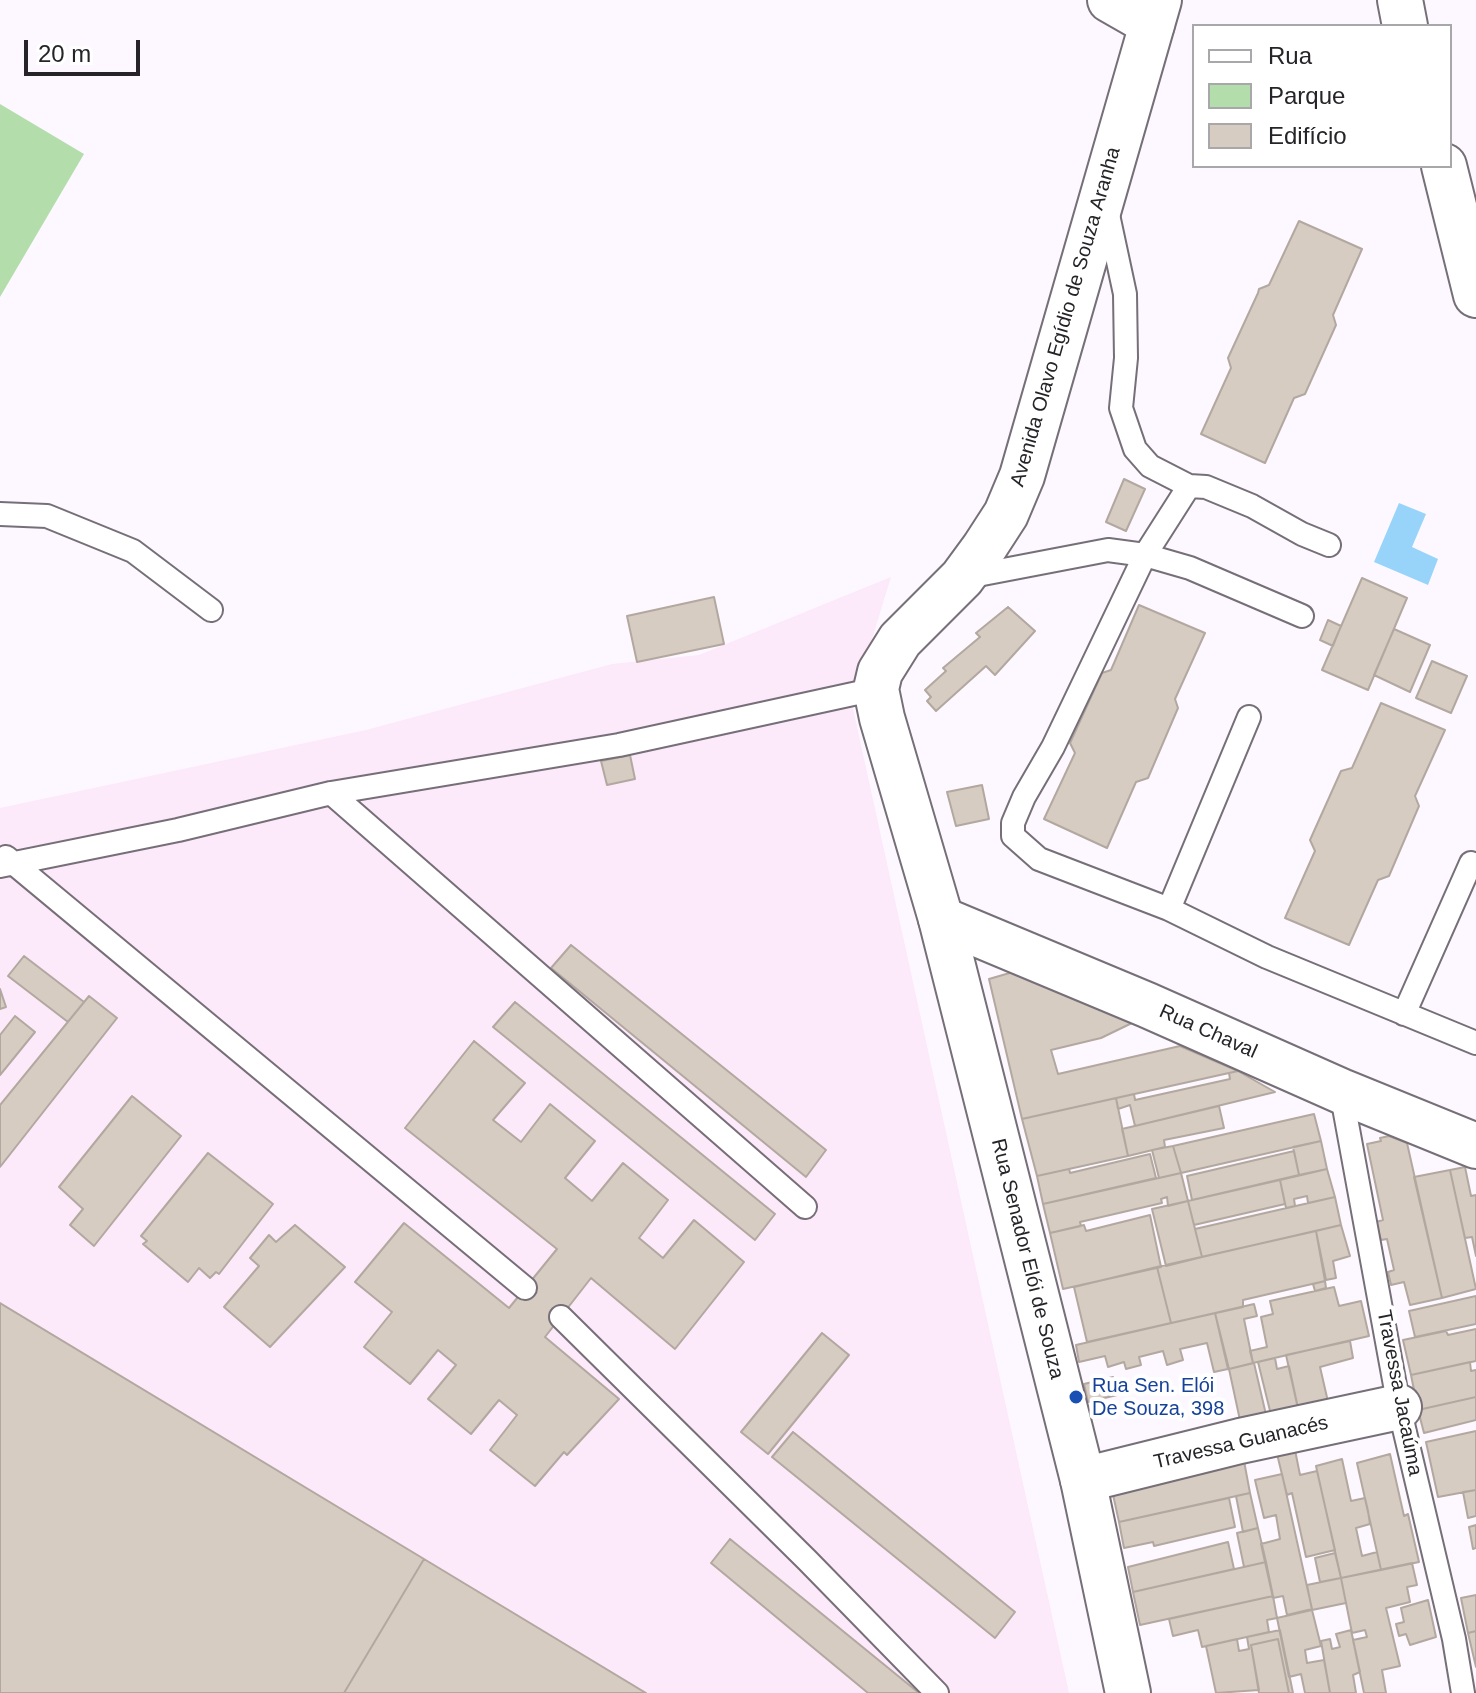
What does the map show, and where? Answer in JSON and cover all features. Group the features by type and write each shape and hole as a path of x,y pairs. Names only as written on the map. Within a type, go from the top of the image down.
{"main road":[{"path":"1110,0 1155,12"},
{"path":"1400,0 1405,24"},
{"name":"Avenida Olavo Egídio de Souza Aranha","path":"876,689 887,659 900,640 962,578 1006,514 1022,476 1155,12"},
{"path":"1444,168 1476,295"},
{"path":"876,689 941,919"},
{"name":"Rua Chaval","path":"941,919 1476,1146"},
{"name":"Rua Senador Elói de Souza","path":"941,919 1083,1480 1128,1693"},
{"name":"Travessa Guanacés","path":"1083,1480 1240,1441 1399,1407"}],"lane":[{"path":"1103,189 1125,294 1126,358 1121,408 1135,449 1150,466 1189,486 1206,487 1252,506 1329,545"},
{"path":"1189,486 1145,555 1053,747 1024,797 1013,823 1013,836 1039,859 1169,909 1267,957 1404,1014 1474,1037"},
{"path":"0,514 47,516 133,551 211,610"},
{"path":"962,578 1108,550 1145,555 1232,584 1302,616"},
{"path":"4,859 178,830 331,793 619,745 876,689"},
{"path":"1169,909 1249,717"},
{"path":"331,793 805,1207"},
{"path":"4,859 525,1288"},
{"path":"1404,1014 1471,863"},
{"name":"Travessa Jacaúma","path":"1341,1091 1399,1407 1454,1639 1463,1693"},
{"path":"561,1317 937,1693"}],"shaded area":[{"path":"891,577 852,704 1069,1693 0,1693 0,808 366,730 612,664 699,655"}],"green space":[{"path":"0,104 84,154 0,297"}],"water":[{"path":"1399,503 1426,514 1412,547 1438,559 1428,585 1374,562"}],"building":[{"path":"1299,221 1362,249 1333,315 1336,325 1305,394 1294,398 1265,463 1201,434 1231,368 1228,358 1259,289 1269,285"},
{"path":"1124,479 1145,489 1126,531 1106,522"},
{"path":"1362,578 1407,598 1368,690 1322,670"},
{"path":"714,597 724,644 637,662 627,616"},
{"path":"1139,605 1205,633 1175,699 1178,708 1148,778 1136,782 1107,848 1044,819 1075,753 1070,743 1102,673 1111,670"},
{"path":"1008,607 1035,631 995,675 986,666 936,711 927,701 931,697 925,690 946,671 943,668 980,637 976,633"},
{"path":"1328,620 1341,626 1333,646 1320,640"},
{"path":"1394,629 1430,645 1410,692 1374,675"},
{"path":"1432,661 1467,676 1451,713 1416,698"},
{"path":"1381,703 1445,730 1415,796 1419,806 1389,876 1378,880 1349,945 1285,918 1315,851 1310,840 1341,771 1352,768"},
{"path":"630,755 635,779 607,785 601,761"},
{"path":"982,785 989,819 956,826 947,792"},
{"path":"571,945 826,1150 806,1177 551,968"},
{"path":"24,956 84,1002 68,1022 8,976"},
{"path":"1013,972 1132,1023 1101,1038 1051,1050 1058,1074 1180,1046 1238,1071 1022,1119 989,979"},
{"path":"0,989 6,1007 0,1009"},
{"path":"89,996 117,1018 0,1167 0,1105"},
{"path":"515,1002 775,1214 755,1240 493,1027"},
{"path":"15,1016 35,1032 0,1075 0,1035"},
{"path":"474,1041 525,1083 493,1120 521,1142 550,1104 595,1141 565,1178 592,1201 623,1163 668,1200 639,1238 663,1258 694,1220 744,1262 675,1349 591,1278 545,1337 619,1399 567,1455 564,1452 535,1486 490,1450 517,1415 499,1400 471,1434 428,1399 456,1365 438,1350 410,1384 364,1347 392,1312 355,1282 404,1223 509,1308 557,1249 405,1128"},
{"path":"1238,1071 1275,1092 1135,1126 1130,1105 1118,1109 1116,1098 1134,1094 1135,1100 1230,1079 1229,1073"},
{"path":"132,1096 181,1136 94,1246 70,1225 83,1209 59,1187"},
{"path":"1116,1098 1128,1156 1037,1176 1022,1119"},
{"path":"1219,1106 1224,1128 1164,1140 1165,1147 1128,1156 1122,1129"},
{"path":"1314,1114 1321,1141 1181,1173 1173,1146"},
{"path":"1389,1136 1407,1143 1442,1298 1410,1305 1404,1282 1391,1285 1388,1272 1394,1270 1387,1239 1381,1240 1376,1222 1383,1220 1367,1144"},
{"path":"1321,1141 1327,1169 1299,1175 1293,1147"},
{"path":"1173,1146 1181,1173 1159,1178 1152,1150"},
{"path":"1294,1151 1299,1175 1192,1200 1187,1176"},
{"path":"208,1153 273,1204 219,1274 216,1272 210,1278 199,1268 188,1282 143,1244 147,1241 141,1236"},
{"path":"1150,1154 1156,1178 1043,1204 1037,1176 1069,1169 1070,1173"},
{"path":"1465,1167 1471,1196 1476,1195 1476,1256 1472,1237 1465,1238 1450,1170"},
{"path":"1327,1169 1335,1197 1308,1203 1307,1196 1294,1199 1295,1206 1286,1208 1280,1180"},
{"path":"1450,1170 1476,1289 1442,1298 1414,1177"},
{"path":"1181,1173 1188,1201 1168,1206 1167,1197 1161,1199 1162,1203 1080,1222 1081,1226 1050,1233 1043,1204"},
{"path":"1280,1180 1285,1204 1194,1225 1188,1201"},
{"path":"1335,1197 1341,1225 1202,1257 1195,1229"},
{"path":"1188,1201 1202,1257 1166,1266 1152,1209"},
{"path":"1150,1215 1161,1267 1063,1289 1050,1233 1084,1225 1086,1231"},
{"path":"295,1225 345,1267 270,1347 224,1307 259,1266 250,1258 269,1235 276,1242"},
{"path":"1341,1225 1350,1256 1333,1261 1336,1278 1326,1280 1316,1231"},
{"path":"1316,1231 1325,1281 1243,1300 1243,1307 1171,1323 1157,1267"},
{"path":"1157,1267 1171,1323 1087,1342 1074,1287"},
{"path":"1325,1281 1326,1288 1315,1291 1313,1284"},
{"path":"1334,1287 1339,1306 1361,1301 1369,1336 1253,1363 1250,1351 1267,1347 1261,1317 1273,1314 1270,1301"},
{"path":"1476,1296 1476,1324 1415,1337 1409,1311"},
{"path":"0,1303 424,1559 344,1693 0,1693"},
{"path":"1254,1304 1257,1316 1244,1319 1253,1363 1229,1369 1215,1313"},
{"path":"1215,1313 1228,1369 1214,1372 1207,1343 1180,1349 1183,1360 1167,1365 1163,1351 1139,1357 1141,1365 1126,1369 1124,1362 1108,1367 1105,1356 1079,1362 1076,1345"},
{"path":"1476,1329 1476,1361 1411,1375 1403,1340 1446,1331 1448,1335"},
{"path":"822,1333 849,1355 768,1454 741,1432"},
{"path":"1350,1341 1353,1358 1320,1367 1329,1406 1299,1413 1286,1355"},
{"path":"1275,1358 1277,1369 1289,1366 1299,1413 1272,1419 1258,1362"},
{"path":"1470,1362 1471,1371 1476,1370 1476,1397 1418,1410 1411,1375"},
{"path":"1254,1363 1267,1419 1241,1425 1229,1369"},
{"path":"1113,1377 1117,1395 1088,1402 1084,1384"},
{"path":"1476,1397 1476,1420 1424,1433 1418,1410"},
{"path":"1476,1431 1476,1490 1438,1497 1426,1442"},
{"path":"793,1432 1015,1612 995,1638 772,1457"},
{"path":"1295,1450 1300,1475 1317,1471 1335,1550 1306,1557 1292,1493 1287,1495 1277,1454"},
{"path":"1390,1454 1404,1516 1408,1514 1419,1562 1381,1570 1357,1463"},
{"path":"1342,1459 1351,1501 1365,1498 1368,1511 1370,1524 1356,1528 1362,1556 1377,1552 1381,1570 1341,1578 1316,1466"},
{"path":"1244,1461 1250,1493 1119,1522 1112,1490"},
{"path":"1282,1474 1312,1609 1287,1615 1283,1596 1273,1598 1261,1544 1280,1539 1276,1515 1264,1518 1255,1480"},
{"path":"1476,1490 1476,1516 1468,1518 1463,1492"},
{"path":"1250,1493 1258,1528 1243,1532 1236,1496"},
{"path":"1229,1498 1235,1527 1154,1546 1153,1542 1124,1548 1119,1522"},
{"path":"1476,1525 1476,1548 1473,1549 1469,1527"},
{"path":"1258,1528 1266,1562 1244,1567 1237,1533"},
{"path":"730,1539 919,1693 868,1693 711,1563"},
{"path":"1228,1542 1234,1569 1133,1592 1128,1567"},
{"path":"1335,1553 1341,1578 1320,1582 1315,1558"},
{"path":"424,1559 646,1693 344,1693"},
{"path":"1266,1562 1273,1596 1140,1625 1133,1592"},
{"path":"1412,1563 1417,1585 1407,1587 1410,1602 1386,1608 1400,1666 1382,1670 1386,1693 1364,1693 1353,1640 1367,1637 1365,1630 1352,1633 1341,1578"},
{"path":"1341,1578 1346,1603 1312,1610 1307,1585"},
{"path":"1476,1595 1476,1631 1468,1633 1461,1598"},
{"path":"1273,1596 1277,1618 1267,1620 1269,1632 1202,1647 1198,1630 1173,1636 1169,1619"},
{"path":"1428,1600 1436,1637 1410,1645 1406,1634 1399,1636 1396,1624 1404,1622 1401,1608"},
{"path":"1312,1610 1321,1646 1305,1650 1307,1663 1324,1660 1330,1693 1305,1693 1301,1674 1289,1677 1277,1618"},
{"path":"1280,1630 1293,1693 1289,1693 1278,1639 1251,1645 1259,1690 1216,1693 1206,1646 1237,1639 1239,1651 1249,1649 1247,1637"},
{"path":"1351,1630 1360,1672 1353,1675 1356,1693 1330,1693 1321,1641 1330,1639 1332,1649 1340,1647 1336,1634"},
{"path":"1476,1631 1476,1667 1468,1633"},
{"path":"1278,1639 1289,1693 1259,1693 1251,1645"}],"place":[{"name":"Rua Sen. Elói De Souza, 398","path":"1076,1397"}]}
